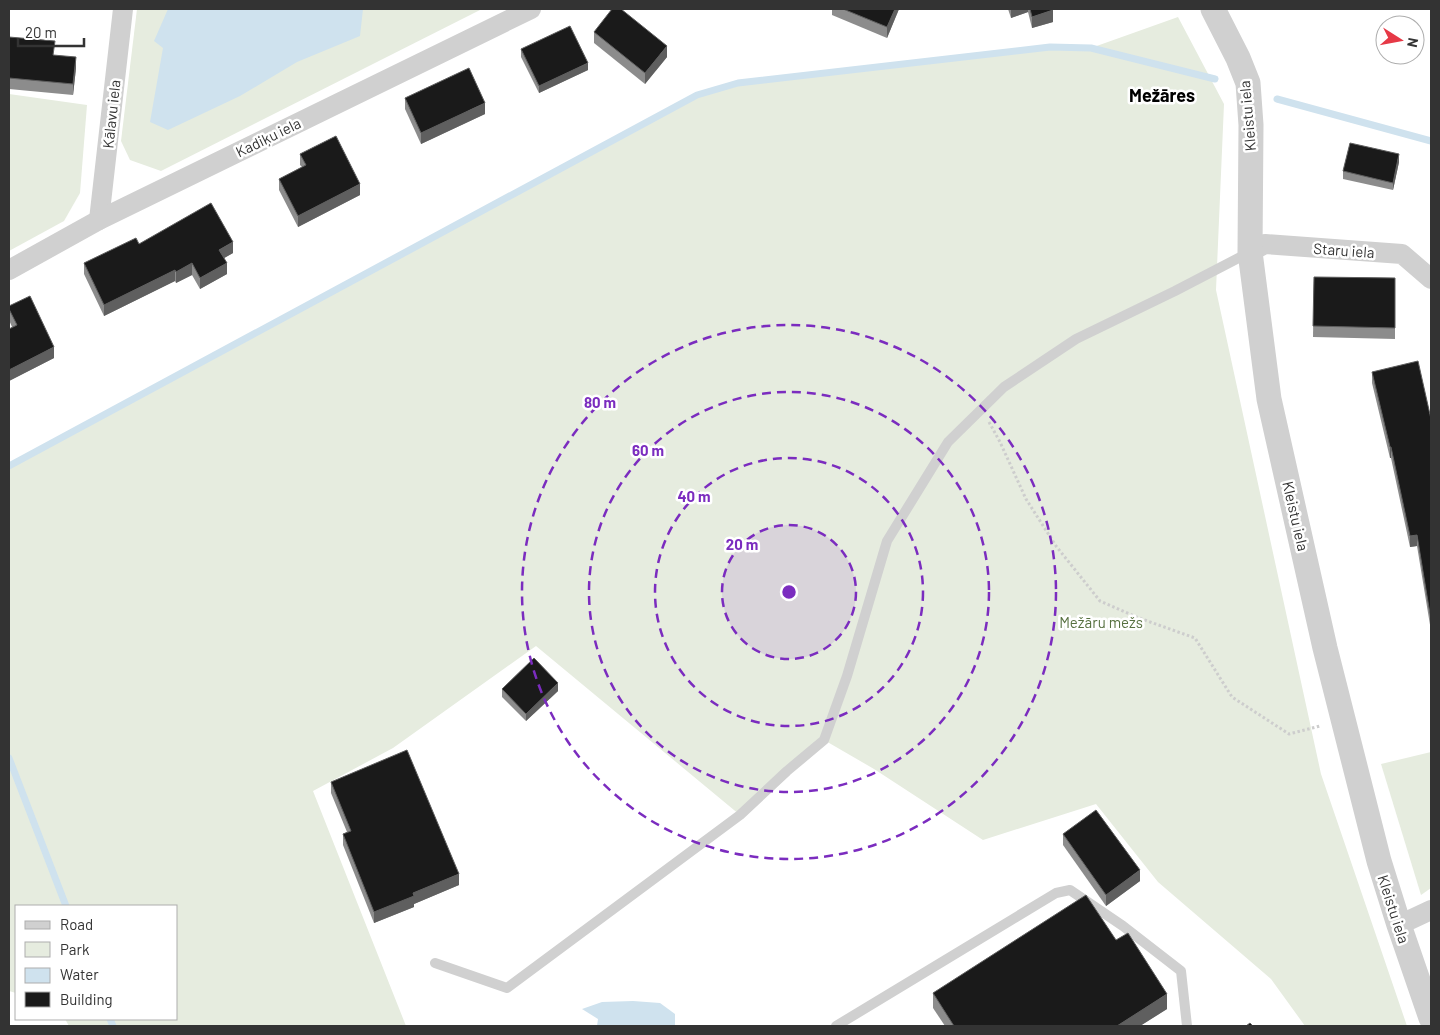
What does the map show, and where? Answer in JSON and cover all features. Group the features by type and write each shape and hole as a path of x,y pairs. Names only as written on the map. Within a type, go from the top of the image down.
{"street":[{"name":"Kālavu iela","path":"99,220 123,9"},
{"name":"Kadiķu iela","path":"9,270 99,220 531,9"},
{"name":"Kleistu iela","path":"1213,9 1238,58 1248,83 1251,125 1250,252 1270,399 1342,720 1379,861 1431,1018"},
{"name":"Staru iela","path":"1250,252 1265,244 1402,254 1431,280"},
{"path":"1399,925 1431,910"}],"lane":[{"path":"434,963 507,988 740,815 787,771 824,740 847,676 887,541 948,442 1004,387 1076,339 1250,252"},
{"path":"836,1026 1056,893 1070,890 1123,926 1181,971 1187,1026"}],"path":[{"path":"982,409 1000,442 1026,499 1056,546 1100,601 1139,618 1196,638 1232,697 1289,734 1342,720"}],"green space":[{"path":"137,9 482,9 161,171 130,160 121,141"},
{"name":"Mežāru mežs","path":"1178,17 1224,104 1216,290 1321,774 1407,1026 1305,1026 1271,979 1158,882 1096,804 983,840 874,769 824,740 740,815 536,646 393,748 313,791 406,1026 69,1026 66,1020 178,1020 178,905 15,905 15,993 9,991 9,466 697,95 738,83 1050,47 1091,48"},
{"path":"9,94 87,105 80,193 64,221 9,251"},
{"path":"1431,752 1431,888 1421,895 1381,764"}],"water":[{"path":"168,9 363,9 360,36 297,62 240,96 168,130 150,122 163,48 154,41"},
{"path":"633,1001 660,1003 675,1014 675,1026 597,1026 598,1019 582,1009 602,1002"}],"building":[{"path":"612,9 621,9 667,46 645,73 594,32"},
{"path":"843,9 895,9 887,27"},
{"path":"1030,9 1052,9 1053,10 1032,17"},
{"path":"570,26 588,63 539,86 521,49"},
{"path":"9,37 55,41 53,55 76,57 73,84 9,78"},
{"path":"469,68 485,103 421,133 405,98"},
{"path":"336,136 360,184 298,216 279,179 306,165 300,154"},
{"path":"1350,143 1399,154 1393,183 1343,171"},
{"path":"211,203 233,242 219,250 227,263 200,278 192,263 104,305 84,263 136,238 139,244"},
{"path":"1314,277 1395,278 1395,328 1313,326"},
{"path":"30,296 54,347 9,370 9,329 17,325 9,306"},
{"path":"1418,361 1431,419 1431,620 1417,535 1410,536 1391,447 1372,372"},
{"path":"534,658 558,683 526,714 502,689"},
{"path":"407,750 459,874 413,893 414,896 374,912 343,834 351,831 331,782"},
{"path":"1096,810 1140,870 1106,895 1063,834"},
{"path":"1086,895 1116,940 1128,933 1167,994 1117,1026 954,1026 933,993"}],"waterway":[{"path":"9,466 697,95 738,83 1050,47 1091,48 1215,79"},
{"path":"1277,99 1431,141"},
{"path":"9,758 66,905"},
{"path":"110,1020 113,1026"}],"district":[{"name":"Mežāres","path":"1162,95"}]}
